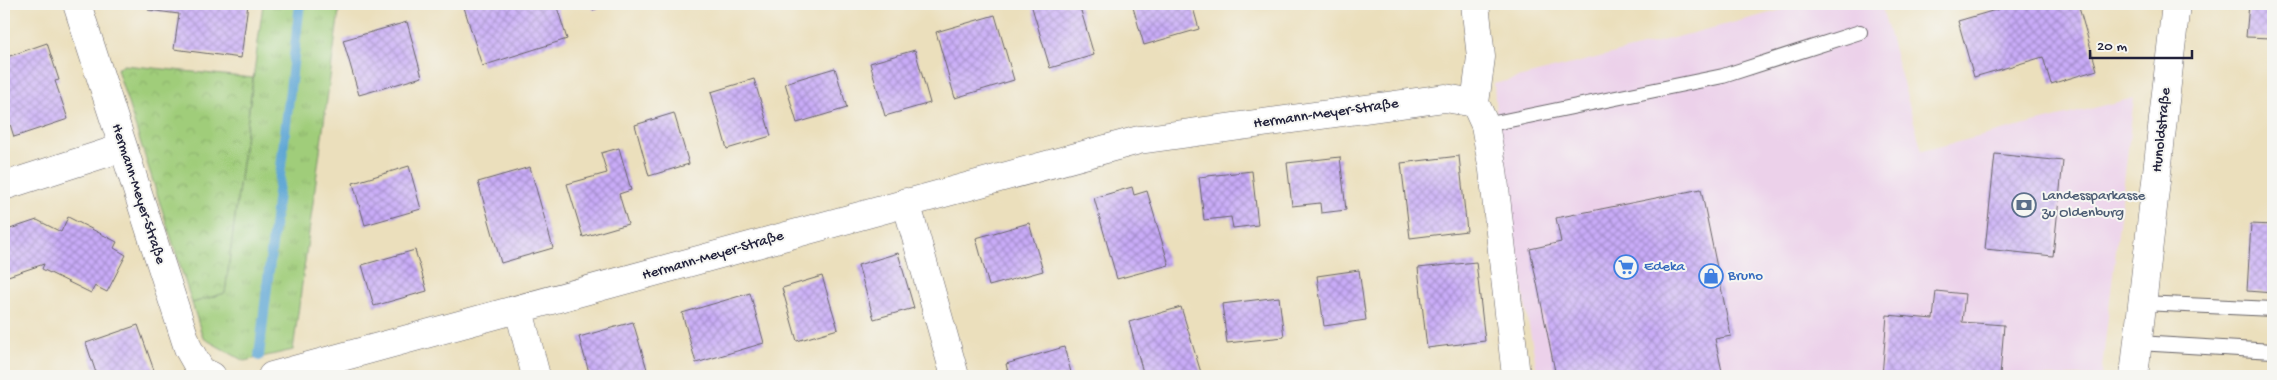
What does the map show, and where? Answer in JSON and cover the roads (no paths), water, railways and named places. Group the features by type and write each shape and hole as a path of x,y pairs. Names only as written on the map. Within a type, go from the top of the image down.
{"street":[{"name":"Hermann-Meyer-Straße","path":"77,4 188,348 204,374"},
{"path":"1476,4 1481,57 1480,114 1492,170 1516,376"},
{"name":"Hunoldstraße","path":"2134,376 2176,4"},
{"name":"Hermann-Meyer-Straße","path":"272,376 1139,140 1445,98 1480,114"},
{"path":"4,186 122,148"},
{"path":"906,202 955,376"},
{"path":"520,310 536,376"}],"lane":[{"path":"1480,114 1723,76 1860,32"},
{"path":"2142,303 2273,308"},
{"path":"2138,343 2273,351"}],"waterway":[{"path":"259,356 300,4"}],"place":[{"name":"Landessparkasse zu Oldenburg","path":"2024,205"},
{"name":"Edeka","path":"1626,267"},
{"name":"Bruno","path":"1711,276"}]}
